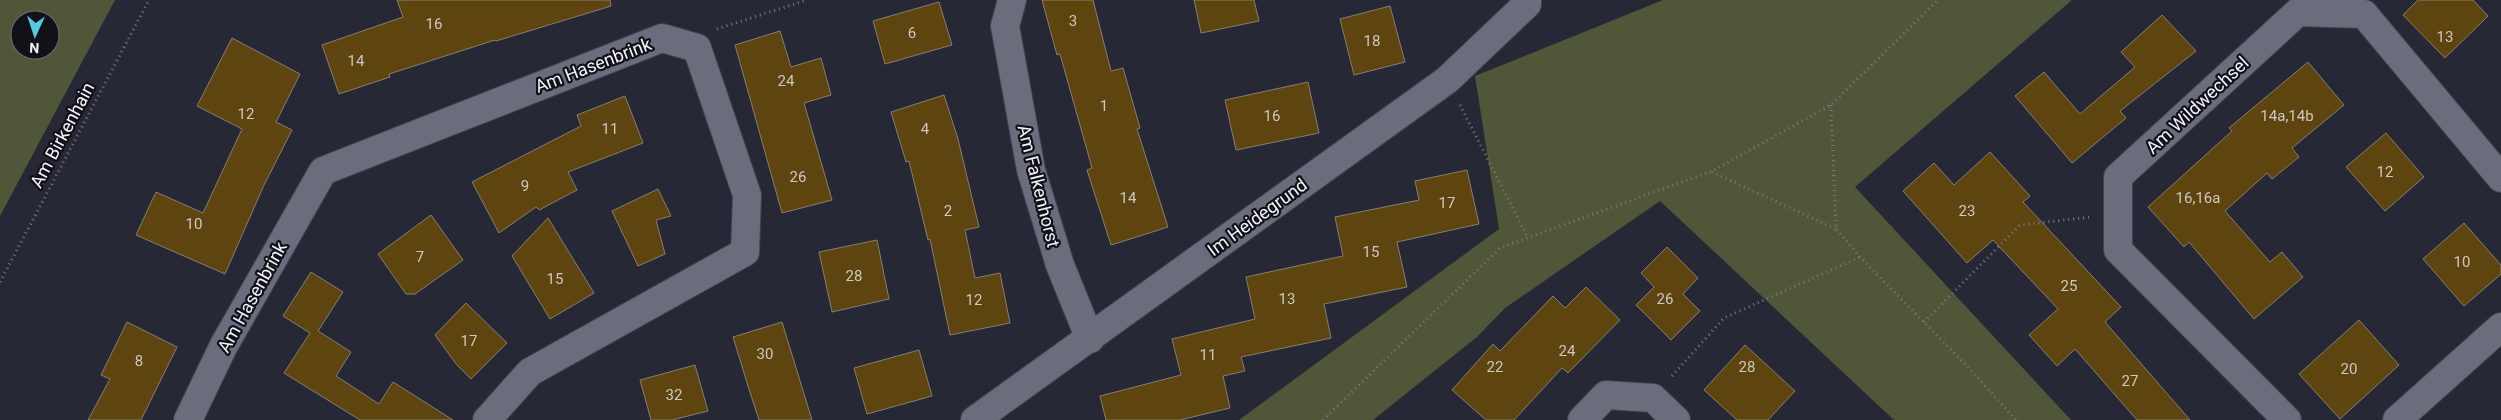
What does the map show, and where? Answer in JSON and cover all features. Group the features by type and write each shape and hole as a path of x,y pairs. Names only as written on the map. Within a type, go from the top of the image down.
{"street":[{"name":"Am Falkenhorst","path":"1012,0 1005,26 1031,170 1060,265 1090,339"},
{"name":"Im Heidegrund","path":"974,420 1090,339 1447,80 1527,4 1527,0"},
{"name":"Am Wildwechsel","path":"2287,420 2118,250 2118,177 2298,12 2364,14 2501,178"},
{"name":"Am Hasenbrink","path":"188,420 223,347 323,171 662,38 697,48"},
{"path":"487,420 530,372 746,252 747,195 697,48"},
{"path":"2397,420 2501,327"},
{"path":"1582,420 1606,395 1654,398 1676,420"}],"path":[{"name":"Am Birkenhain","path":"0,282 149,0"},
{"path":"697,48 717,30 807,0"},
{"path":"1323,420 1500,248 1712,171 1831,105 1938,0"},
{"path":"1447,80 1528,238"},
{"path":"1831,105 1836,229"},
{"path":"1712,171 1836,229 1860,258 1966,365 2016,420"},
{"path":"1924,322 2020,225 2118,214"},
{"path":"1654,398 1724,318 1860,258"}],"green space":[{"path":"0,0 115,0 0,216"},
{"path":"1663,0 2072,0 1855,187 2071,420 1894,420 1660,201 1505,308 1477,337 1373,420 1239,420 1499,229 1475,76"}],"building":[{"path":"397,0 610,0 611,6 389,74 390,77 339,94 322,45 403,17"},
{"path":"1042,0 1093,0 1111,71 1123,68 1140,128 1137,129 1168,227 1111,245 1087,170 1092,168 1060,54 1057,55"},
{"path":"1194,0 1254,0 1259,21 1201,33"},
{"path":"2418,0 2473,0 2488,16 2445,58 2403,15"},
{"path":"939,2 952,45 885,64 873,21"},
{"path":"1390,6 1405,62 1354,75 1340,19"},
{"path":"2162,15 2196,51 2120,111 2126,118 2072,163 2015,96 2044,72 2080,114 2135,67 2121,52"},
{"path":"780,31 791,67 821,58 831,95 804,103 832,200 782,213 735,45"},
{"path":"232,38 300,74 276,122 292,130 264,185 225,274 136,235 156,192 203,213 242,129 197,106"},
{"path":"2308,62 2344,105 2292,148 2299,157 2272,179 2267,173 2225,211 2270,262 2282,252 2303,277 2254,319 2189,242 2184,247 2148,207 2232,131 2229,128"},
{"path":"1308,82 1319,133 1236,150 1225,100"},
{"path":"944,95 958,139 979,227 965,230 975,278 1000,273 1010,323 950,335 930,239 928,240 909,161 906,162 891,112"},
{"path":"625,96 643,143 568,172 577,190 539,210 536,207 499,233 472,182 581,126 577,115"},
{"path":"2386,133 2424,177 2385,211 2346,167"},
{"path":"1990,152 2030,196 2023,202 2121,307 2105,322 2190,420 2137,420 2075,349 2057,366 2029,335 2058,309 1993,240 1967,263 1903,191 1934,163 1954,185"},
{"path":"1467,170 1479,224 1397,242 1407,287 1324,304 1331,338 1241,357 1245,371 1223,376 1230,408 1180,420 1106,420 1100,396 1181,375 1172,339 1255,319 1246,277 1343,256 1335,217 1419,200 1415,181"},
{"path":"658,189 671,216 656,220 665,254 638,266 612,211"},
{"path":"431,215 463,260 415,294 406,294 378,254"},
{"path":"548,218 594,293 550,319 512,256"},
{"path":"2464,223 2501,265 2501,274 2464,306 2423,259"},
{"path":"877,240 889,299 832,312 819,252"},
{"path":"1667,247 1698,278 1683,294 1700,311 1671,340 1636,305 1654,287 1641,273"},
{"path":"311,272 343,292 318,331 351,352 336,376 379,404 393,382 453,420 360,420 284,373 310,333 283,316"},
{"path":"1586,287 1620,320 1568,373 1562,368 1514,420 1486,420 1452,390 1493,344 1500,351 1553,296 1565,308"},
{"path":"466,303 507,343 471,379 457,365 435,335"},
{"path":"2359,320 2399,365 2340,419 2299,374"},
{"path":"127,322 177,347 141,420 88,420 110,379 101,375"},
{"path":"782,322 812,420 759,420 733,337"},
{"path":"1745,345 1795,391 1768,420 1737,420 1704,390"},
{"path":"919,350 932,396 867,414 854,368"},
{"path":"695,365 708,411 672,420 651,420 640,380"}]}
